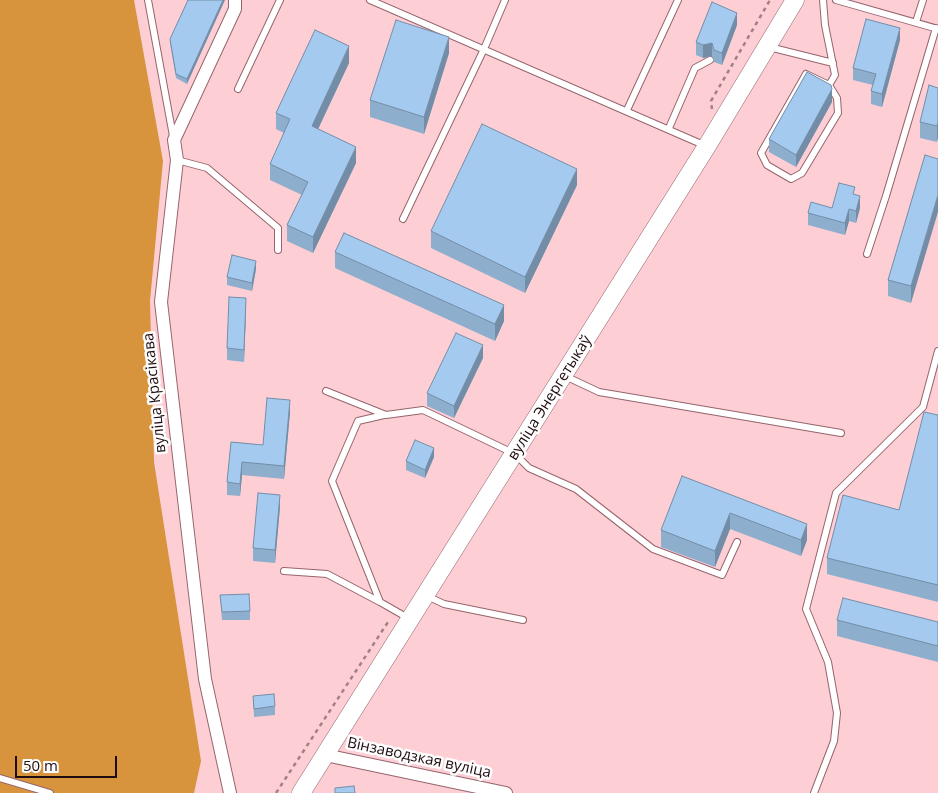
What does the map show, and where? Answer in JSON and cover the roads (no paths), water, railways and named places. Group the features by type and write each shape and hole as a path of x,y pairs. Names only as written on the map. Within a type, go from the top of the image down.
{"main road":[{"name":"вуліца Энергетыкаў","path":"301,793 769,47 795,0"}],"street":[{"path":"174,140 235,9 235,0"},
{"name":"вуліца Красікава","path":"174,140 176,160 161,302 205,679 230,793"},
{"name":"Вінзаводзкая вуліца","path":"325,755 506,793"}],"lane":[{"path":"148,0 174,140"},
{"path":"238,89 280,0"},
{"path":"370,0 707,146"},
{"path":"403,219 484,49 505,0"},
{"path":"627,110 678,0"},
{"path":"823,0 835,75 829,85"},
{"path":"836,0 937,28 867,254"},
{"path":"916,22 922,0"},
{"path":"769,47 833,63"},
{"path":"669,128 695,68 710,60"},
{"path":"806,74 829,85 838,98 838,112 802,173 791,179 767,164 761,153 806,74"},
{"path":"176,160 207,168 278,228 278,250"},
{"path":"814,793 834,741 837,713 828,662 806,609 836,493 923,407 938,351"},
{"path":"564,375 599,392 841,433"},
{"path":"326,391 386,415"},
{"path":"380,602 332,482 358,421 386,415 423,410 515,454 529,468 576,489 653,549 722,575 737,542"},
{"path":"284,571 327,574 410,620"},
{"path":"426,595 444,604 523,620"},
{"path":"0,778 50,793"}]}
